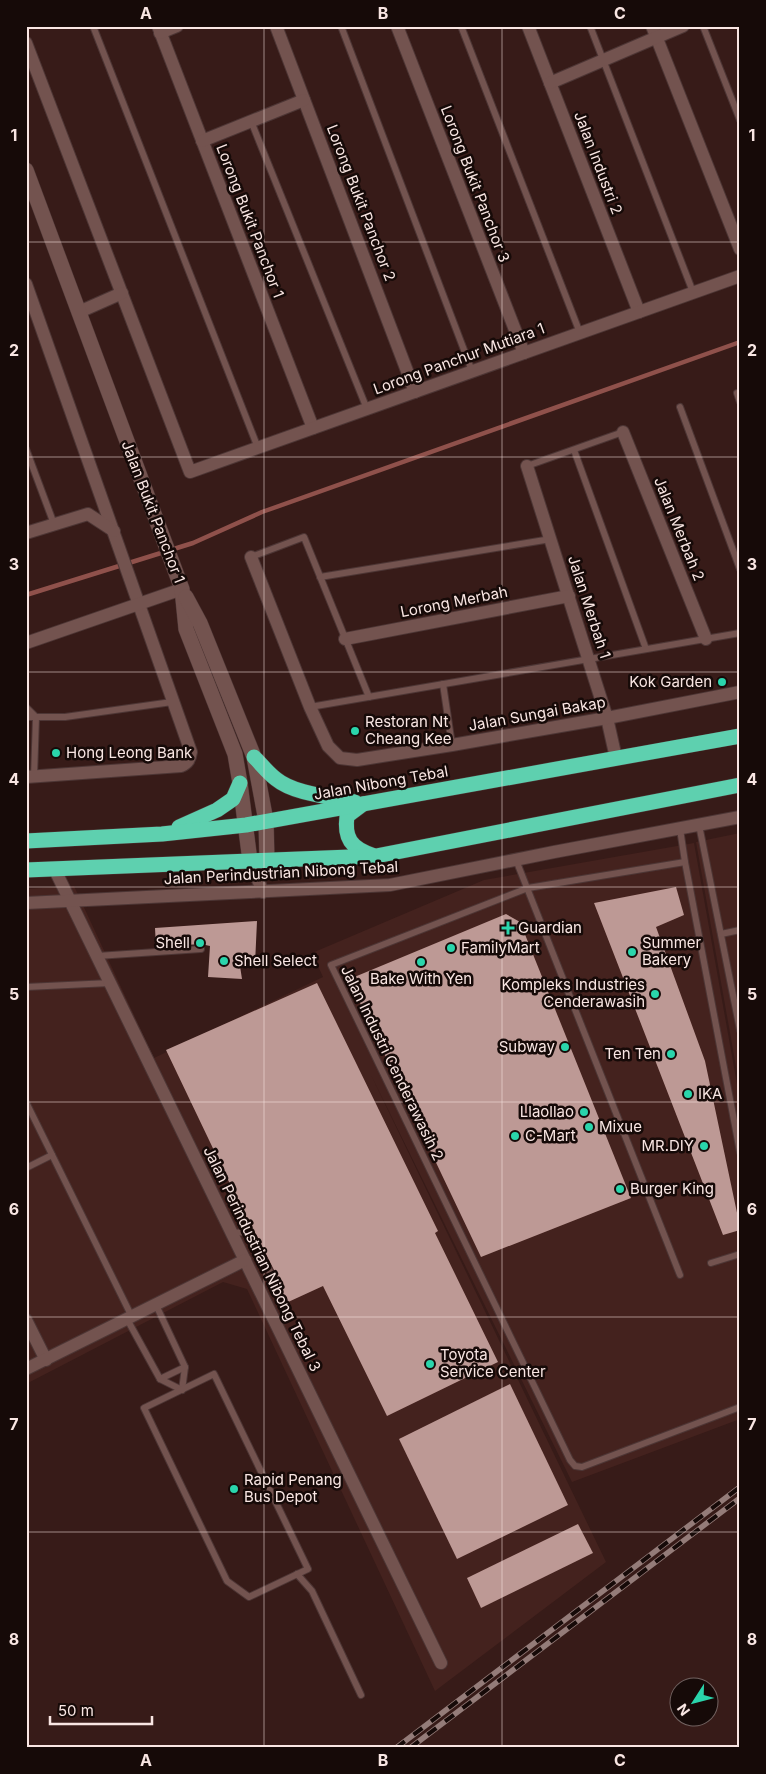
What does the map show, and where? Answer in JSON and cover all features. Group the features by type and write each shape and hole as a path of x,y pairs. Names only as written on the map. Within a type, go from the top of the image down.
{"highway":[{"name":"Jalan Nibong Tebal","path":"26,841 162,834 246,825 740,736"},
{"path":"254,757 276,780 287,786 299,791 364,803"},
{"path":"162,834 217,810 232,799 240,782"},
{"path":"26,870 376,856 740,785"},
{"path":"364,803 347,816 347,836 353,845 363,852 376,856"}],"street":[{"path":"159,30 177,26"},
{"name":"Lorong Bukit Panchor 2","path":"276,26 415,392"},
{"name":"Lorong Bukit Panchor 3","path":"397,26 524,353"},
{"name":"Jalan Industri 2","path":"528,26 638,312"},
{"path":"550,83 603,60 655,32 683,26"},
{"name":"Lorong Bukit Panchor 1","path":"159,30 313,428"},
{"path":"655,32 740,249"},
{"path":"26,43 122,293 78,312"},
{"path":"202,141 304,100"},
{"name":"Jalan Bukit Panchor 1","path":"26,170 181,589 186,629 234,754 240,782 250,861"},
{"name":"Lorong Panchur Mutiara 1","path":"122,293 190,472 740,276"},
{"path":"26,284 191,752 186,764 176,766 30,777"},
{"name":"Jalan Merbah 2","path":"623,432 706,639"},
{"name":"Jalan Merbah 1","path":"527,466 608,718 616,758"},
{"path":"26,533 88,514 114,531"},
{"path":"251,557 310,707"},
{"path":"26,643 140,605 181,589 200,623 254,757 266,821 267,861 263,892"},
{"name":"Lorong Merbah","path":"345,639 569,596"},
{"name":"Jalan Sungai Bakap","path":"310,707 328,746 340,758 357,760 608,718 740,692"},
{"name":"Jalan Perindustrian Nibong Tebal","path":"26,903 390,885 740,817"},
{"path":"250,861 263,892"},
{"name":"Jalan Perindustrian Nibong Tebal 3","path":"54,870 441,1663"},
{"path":"26,1370 245,1260"},
{"path":"26,1320 46,1360"}],"lane":[{"path":"93,26 258,448"},
{"path":"341,26 472,371"},
{"path":"461,26 580,333"},
{"path":"590,26 693,292"},
{"path":"703,26 740,120"},
{"path":"251,121 367,409"},
{"path":"737,393 740,402"},
{"path":"680,407 740,569"},
{"path":"527,466 623,432"},
{"path":"26,449 54,524"},
{"path":"574,450 646,649"},
{"path":"251,557 304,537 369,697"},
{"path":"320,577 550,539"},
{"path":"310,707 740,633"},
{"path":"443,684 452,745"},
{"path":"26,717 65,717 172,702"},
{"path":"26,707 36,717"},
{"path":"30,777 36,717"},
{"path":"699,826 740,1030"},
{"path":"680,829 740,1152"},
{"path":"516,860 680,1275"},
{"name":"Jalan Industri Cenderawasih 2","path":"685,862 528,888 331,965 570,1460 575,1466 582,1467 740,1407"},
{"path":"721,934 740,930"},
{"path":"97,956 201,949"},
{"path":"26,987 110,983"},
{"path":"26,1102 160,1379 182,1390"},
{"path":"26,1168 52,1155"},
{"path":"232,1233 246,1232 252,1236 278,1288"},
{"path":"710,1263 740,1254"},
{"path":"156,1304 185,1367 182,1390"},
{"path":"160,1379 185,1367"},
{"path":"214,1374 308,1569 249,1597 227,1580 144,1408 182,1390 214,1374"},
{"path":"297,1574 312,1591 361,1694"}],"shaded area":[{"path":"740,833 740,1089 696,842"},
{"path":"694,843 740,1101 740,1419 572,1482 370,1073 606,1562 435,1691 247,1289 223,1282 26,1384 26,889 74,886 154,1058 323,977 312,953 484,880"}],"building":[{"name":"Kompleks Industries Cenderawasih","path":"676,887 684,915 656,927 705,1061 740,1227 740,1230 723,1235 594,903"},
{"name":"C-Mart","path":"506,914 520,922 631,1198 481,1257 360,1003 349,984 352,978"},
{"path":"257,921 255,964 240,966 242,979 208,977 210,946 201,944 156,947 155,928"},
{"path":"317,983 438,1231 435,1233 498,1362 387,1416 323,1286 286,1303 281,1292 282,1286 256,1234 252,1230 166,1050"},
{"path":"510,1384 568,1505 457,1559 399,1439"},
{"path":"578,1524 593,1553 481,1608 467,1578"}],"waterway":[{"path":"26,595 193,543 262,512 740,342"}],"railway":[{"path":"396,1748 740,1487"},
{"path":"410,1748 740,1498"}],"place":[{"name":"Kok Garden","path":"722,682"},
{"name":"Restoran Nt Cheang Kee","path":"355,731"},
{"name":"Hong Leong Bank","path":"56,753"},
{"name":"Guardian","path":"508,928"},
{"name":"Shell","path":"200,943"},
{"name":"FamilyMart","path":"451,948"},
{"name":"Summer Bakery","path":"632,952"},
{"name":"Shell Select","path":"224,961"},
{"name":"Bake With Yen","path":"421,962"},
{"name":"Kompleks Industries Cenderawasih","path":"655,994"},
{"name":"Subway","path":"565,1047"},
{"name":"Ten Ten","path":"671,1054"},
{"name":"IKA","path":"688,1094"},
{"name":"Llaollao","path":"584,1112"},
{"name":"Mixue","path":"589,1127"},
{"name":"C-Mart","path":"515,1136"},
{"name":"MR.DIY","path":"704,1146"},
{"name":"Burger King","path":"620,1189"},
{"name":"Toyota Service Center","path":"430,1364"},
{"name":"Rapid Penang Bus Depot","path":"234,1489"}]}
